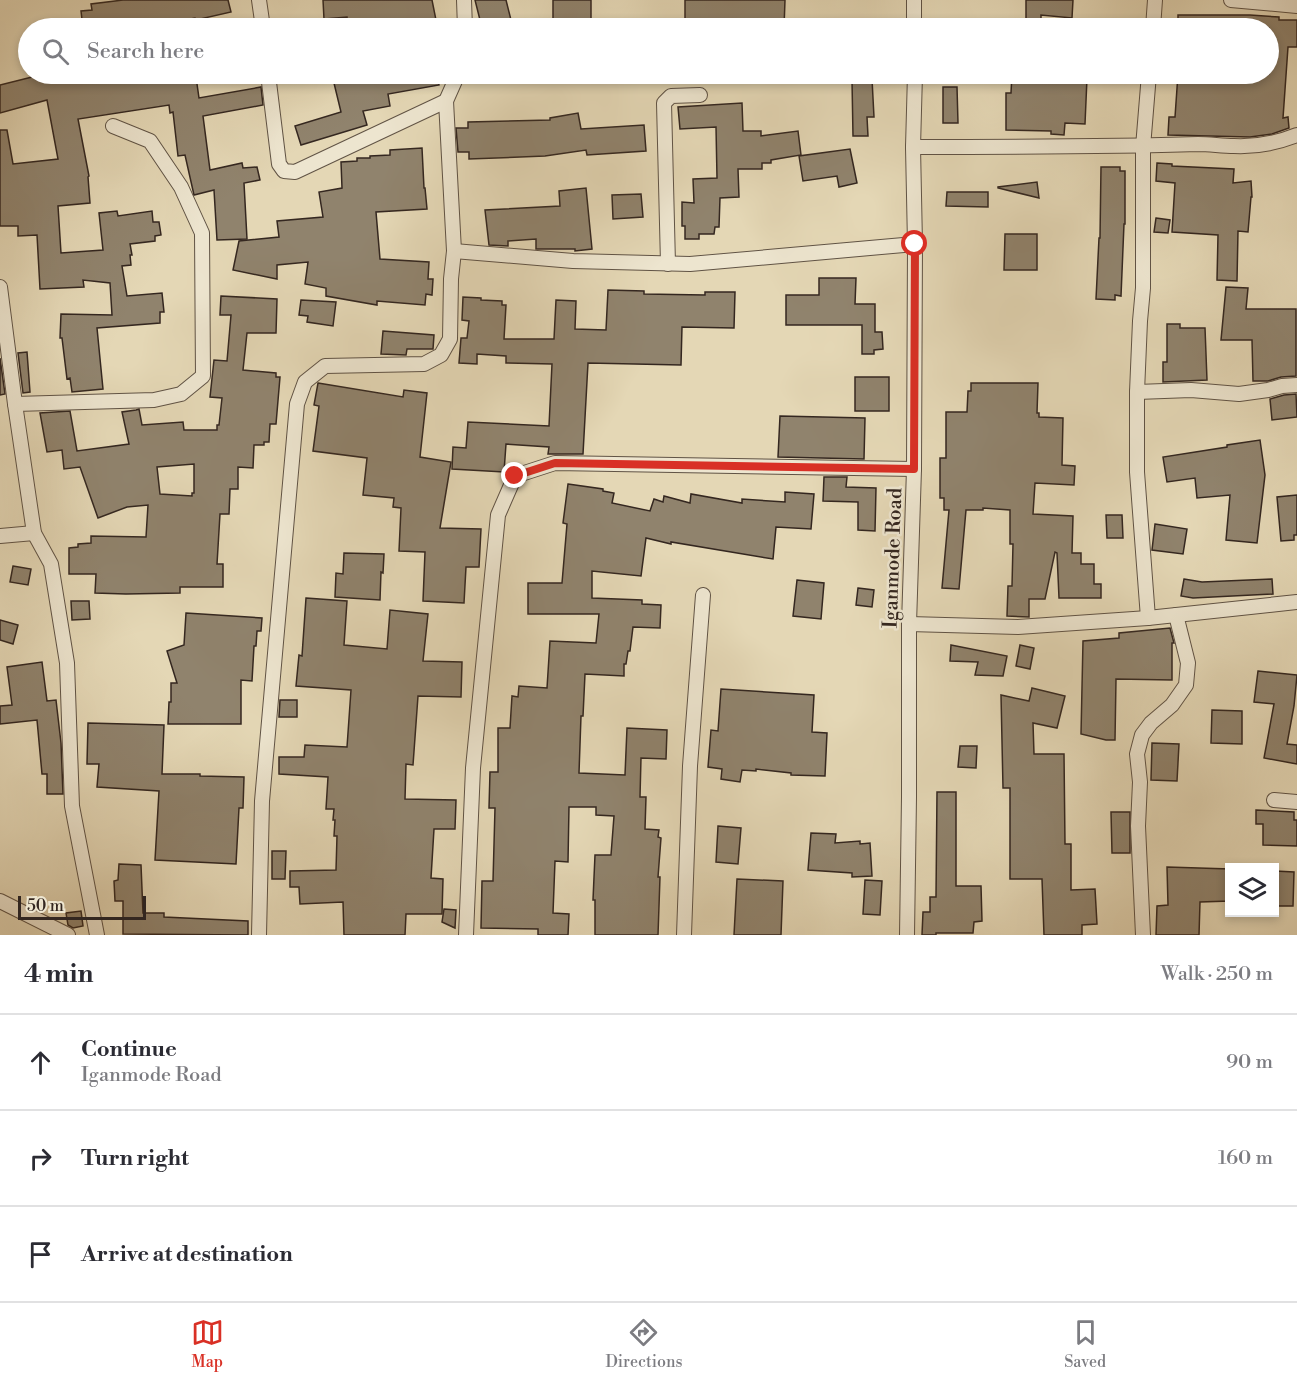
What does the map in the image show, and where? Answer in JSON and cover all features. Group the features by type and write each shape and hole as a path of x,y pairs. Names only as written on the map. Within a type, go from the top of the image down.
{"street":[{"path":"259,0 262,18"},
{"path":"464,0 465,18"},
{"path":"914,0 914,18"},
{"path":"1154,18 1155,0"},
{"path":"1231,0 1297,6"},
{"path":"269,84 279,164 284,171 295,172 446,101"},
{"path":"259,935 262,801 297,404 305,382 325,366 424,364 441,355 450,339 453,252 446,101 454,84"},
{"name":"Iganmode Road","path":"907,935 909,624 914,469 915,84"},
{"path":"1148,84 1143,147 1143,288 1137,392 1137,472 1148,618"},
{"path":"668,264 664,103 670,96 700,95"},
{"path":"15,404 154,400 181,394 203,376 202,233 181,187 150,141 113,126"},
{"path":"913,147 1143,147 1202,144 1258,146 1297,135"},
{"path":"453,252 573,261 690,264 915,244"},
{"path":"0,287 34,533 51,564 67,663 72,806 97,935"},
{"path":"1137,392 1191,390 1239,394 1297,385"},
{"path":"466,935 472,768 498,515 515,476 555,463 914,469"},
{"path":"1,539 34,533"},
{"path":"684,935 690,766 703,595"},
{"path":"909,624 1018,627 1148,618 1297,602"},
{"path":"1143,935 1138,826 1140,782 1137,754 1142,735 1151,723 1172,705 1186,685 1188,663 1176,615"},
{"path":"1274,800 1297,802"},
{"path":"0,901 68,935"}],"building":[{"path":"123,0 228,0 231,12 205,18 82,18 81,11 92,10 91,4"},
{"path":"323,0 432,0 436,18 347,17 324,18"},
{"path":"475,0 506,0 510,18 480,18"},
{"path":"553,0 591,0 591,18 553,18"},
{"path":"685,0 785,0 784,18 685,18"},
{"path":"1026,0 1073,0 1072,18 1041,15 1041,18 1026,18"},
{"path":"1178,15 1279,17 1279,18 1178,18"},
{"path":"1279,20 1297,20 1297,47 1288,47 1283,118 1288,117 1289,128 1272,134 1250,137 1168,135 1169,117 1175,117 1177,84 1279,84"},
{"path":"18,80 18,84 197,84 199,98 261,87 263,105 203,116 210,170 242,163 243,168 257,167 260,180 244,183 247,239 217,240 214,190 194,195 185,155 178,156 173,112 170,113 169,105 78,119 89,176 90,203 58,206 61,253 103,250 99,213 117,211 118,216 152,211 153,222 159,222 161,235 155,236 155,241 130,244 131,265 122,266 127,296 162,293 164,312 160,312 160,323 97,328 103,389 72,392 70,378 67,379 62,338 60,338 61,314 112,315 110,283 83,280 84,287 40,289 37,235 18,236 18,226 0,226 0,130 7,130 13,164 58,159 47,100 0,113 0,85"},
{"path":"334,84 439,84 388,94 390,106 363,111 367,125 301,145 295,126 341,112"},
{"path":"852,84 872,84 874,117 867,117 868,136 853,136"},
{"path":"1011,84 1087,84 1085,124 1065,123 1064,135 1051,134 1051,131 1006,130 1006,93 1011,93"},
{"path":"943,87 957,87 958,123 943,123"},
{"path":"742,103 743,131 761,131 761,136 798,131 801,155 771,160 771,163 762,163 762,169 738,169 739,197 720,198 719,227 715,227 714,234 699,234 699,239 685,239 685,226 682,226 682,202 694,203 693,179 717,178 716,127 680,129 678,107"},
{"path":"578,113 581,129 644,125 646,151 587,155 586,150 545,156 469,159 469,152 458,152 456,128 468,128 468,122 550,120 550,118"},
{"path":"422,148 427,209 376,212 380,259 429,262 428,279 433,279 432,295 426,294 425,305 377,301 377,305 326,296 326,288 305,284 308,262 277,265 277,279 233,270 239,241 279,237 277,221 323,217 319,192 342,188 341,162 357,161 357,158 370,158 370,156 390,155 390,150"},
{"path":"850,149 857,183 839,187 837,176 803,181 799,156"},
{"path":"1157,163 1172,164 1172,166 1234,169 1233,183 1251,181 1252,197 1248,232 1238,231 1237,281 1217,280 1218,235 1172,232 1175,183 1156,181"},
{"path":"1101,167 1120,167 1120,171 1125,171 1121,296 1115,295 1115,300 1096,299"},
{"path":"1037,182 1039,198 998,188 998,187"},
{"path":"586,188 592,249 575,251 575,249 536,249 536,239 508,241 508,246 489,245 485,210 560,206 559,191"},
{"path":"947,192 988,192 988,207 946,206"},
{"path":"641,194 643,217 613,219 612,195"},
{"path":"1156,218 1170,220 1168,233 1154,232"},
{"path":"1005,234 1037,234 1037,270 1004,270"},
{"path":"819,278 856,278 855,304 875,304 875,332 882,332 883,349 874,350 874,354 862,354 862,325 786,325 786,295 819,295"},
{"path":"1226,287 1248,288 1246,309 1296,309 1296,376 1253,381 1252,340 1221,340"},
{"path":"608,290 644,291 644,294 705,295 705,292 735,292 734,328 682,327 681,365 588,363 583,454 548,454 549,447 506,444 504,472 452,469 453,447 466,448 468,422 549,426 552,364 506,363 506,356 477,354 477,364 459,363 461,338 467,338 469,321 462,320 463,297 502,301 502,305 506,305 504,339 554,339 556,300 576,301 575,329 606,330"},
{"path":"221,296 277,299 276,333 247,333 243,370 276,373 276,377 280,377 276,424 270,424 269,442 264,442 264,445 254,445 253,468 238,467 238,489 230,489 229,514 220,514 217,564 223,564 223,587 180,587 180,593 95,593 96,574 69,574 69,548 78,547 78,544 91,543 91,536 146,537 148,505 127,507 98,518 80,467 64,469 62,450 47,452 40,413 70,411 77,451 129,444 122,412 139,409 142,425 183,422 184,430 217,430 222,398 210,397 214,360 227,361 231,315 220,315","holes":["194,464 194,493 192,496 160,494 157,467"]},
{"path":"301,300 336,302 333,326 307,322 308,316 299,315"},
{"path":"1167,324 1180,324 1180,328 1205,328 1207,380 1163,382 1163,362 1167,362"},
{"path":"383,331 434,335 433,349 407,349 406,355 381,354"},
{"path":"27,352 30,392 23,393 18,353"},
{"path":"0,358 5,394 0,395"},
{"path":"855,377 889,377 889,411 855,411"},
{"path":"318,383 403,397 404,390 427,393 420,457 451,462 440,528 481,529 479,567 466,567 464,603 423,601 425,552 399,551 401,508 393,507 394,498 363,495 367,458 313,451 319,406 314,405"},
{"path":"971,383 1038,383 1037,413 1039,417 1063,418 1062,465 1075,466 1074,485 1035,483 1033,514 1073,516 1072,553 1081,553 1081,564 1094,564 1094,584 1101,584 1101,598 1059,598 1057,553 1055,552 1045,599 1029,599 1029,617 1007,616 1008,586 1012,586 1013,544 1010,544 1010,510 983,508 983,510 966,510 959,589 942,588 949,510 944,510 944,498 940,498 940,458 946,458 946,412 967,412 968,391 971,391"},
{"path":"1296,394 1297,417 1272,420 1270,399"},
{"path":"780,416 865,418 864,459 778,457"},
{"path":"1260,440 1265,475 1257,543 1226,540 1230,495 1197,498 1195,478 1167,482 1163,457"},
{"path":"824,477 847,477 846,487 876,488 875,531 858,530 858,502 823,501"},
{"path":"568,484 603,489 603,491 614,493 612,503 650,511 654,499 663,502 664,496 690,503 691,494 742,503 742,499 785,502 785,492 814,494 811,529 776,527 773,559 671,542 671,544 646,538 641,576 592,571 592,598 642,600 642,604 661,605 660,628 633,627 630,651 628,651 626,664 624,664 624,676 585,674 579,773 625,775 627,728 667,730 666,759 641,758 640,797 646,797 645,829 659,830 658,837 661,838 658,935 595,935 595,900 593,900 595,855 611,855 614,816 596,815 596,807 569,807 568,862 555,861 553,913 569,914 568,935 538,935 538,929 481,928 482,881 493,881 495,808 489,808 490,772 498,772 498,728 510,728 512,696 518,697 519,686 547,688 550,641 596,643 599,614 528,614 528,583 562,583 567,524 563,523"},
{"path":"1297,495 1297,535 1294,535 1294,540 1281,541 1277,497"},
{"path":"1106,515 1122,515 1123,538 1107,538"},
{"path":"1155,524 1187,529 1183,554 1152,550"},
{"path":"344,553 384,554 380,600 335,597 336,573 343,574"},
{"path":"13,566 31,569 28,585 10,582"},
{"path":"1184,579 1202,582 1272,579 1273,594 1193,598 1181,596"},
{"path":"797,580 824,583 821,619 793,616"},
{"path":"858,588 874,590 872,607 856,605"},
{"path":"306,598 347,601 344,645 387,649 390,610 428,614 423,661 462,662 461,697 418,696 413,765 406,764 405,799 456,800 455,829 434,829 431,878 443,879 442,914 406,914 405,935 344,935 343,902 300,904 299,887 290,887 290,871 336,870 337,836 334,836 334,809 326,809 328,777 279,774 279,757 304,757 305,745 347,747 351,690 296,686 299,655 302,656"},
{"path":"71,601 89,601 90,619 72,620"},
{"path":"186,613 262,618 261,631 257,631 256,646 254,646 252,681 241,680 241,724 168,724 171,683 177,683 167,651 184,645"},
{"path":"0,620 18,625 13,644 0,640"},
{"path":"1170,628 1174,643 1172,643 1172,680 1116,679 1115,740 1081,734 1083,641 1119,638 1119,633"},
{"path":"951,645 1007,656 1003,676 975,675 978,662 950,661"},
{"path":"1020,645 1034,648 1030,669 1016,666"},
{"path":"42,662 47,701 56,700 63,794 47,794 47,774 42,774 37,720 0,724 0,706 12,705 7,667"},
{"path":"1258,671 1297,675 1287,744 1297,745 1297,764 1264,758 1274,704 1254,702"},
{"path":"1032,688 1065,696 1057,728 1033,723 1034,754 1064,754 1065,844 1071,844 1071,890 1095,889 1097,924 1082,925 1082,935 1044,935 1042,879 1010,879 1010,788 1003,788 1001,695 1029,701"},
{"path":"721,689 814,695 812,732 827,733 825,776 791,775 791,773 756,769 756,771 742,770 740,782 721,779 722,769 708,767 711,730 718,731"},
{"path":"280,700 297,700 297,717 279,717"},
{"path":"1212,710 1242,711 1242,744 1211,743"},
{"path":"88,723 164,725 162,774 244,777 243,808 239,808 236,864 155,860 159,791 97,787 99,764 87,764"},
{"path":"1152,743 1179,744 1177,781 1151,780"},
{"path":"960,746 977,746 976,768 958,767"},
{"path":"937,792 956,792 956,886 981,886 982,921 974,922 973,933 922,935 923,912 930,912 930,897 936,897"},
{"path":"1256,810 1294,812 1294,820 1297,820 1297,846 1263,845 1263,824 1256,824"},
{"path":"1111,812 1130,812 1130,853 1112,853"},
{"path":"718,826 741,828 738,864 716,862"},
{"path":"811,833 836,834 835,843 860,841 860,844 870,843 872,876 852,877 852,873 808,870"},
{"path":"272,851 286,851 285,879 272,879"},
{"path":"119,864 141,865 143,913 164,913 164,917 248,921 248,935 123,934 123,901 115,901 114,881 118,880"},
{"path":"1167,867 1225,869 1225,901 1200,902 1199,935 1156,935 1157,906 1168,905"},
{"path":"1279,871 1294,872 1293,906 1279,906"},
{"path":"737,879 783,881 781,935 734,935"},
{"path":"865,880 882,881 880,915 863,914"},
{"path":"444,909 456,910 455,928 442,922"},
{"path":"81,911 83,926 73,928 68,925 66,913"}],"route":[{"path":"515,476 555,463 914,469 915,244"}]}
